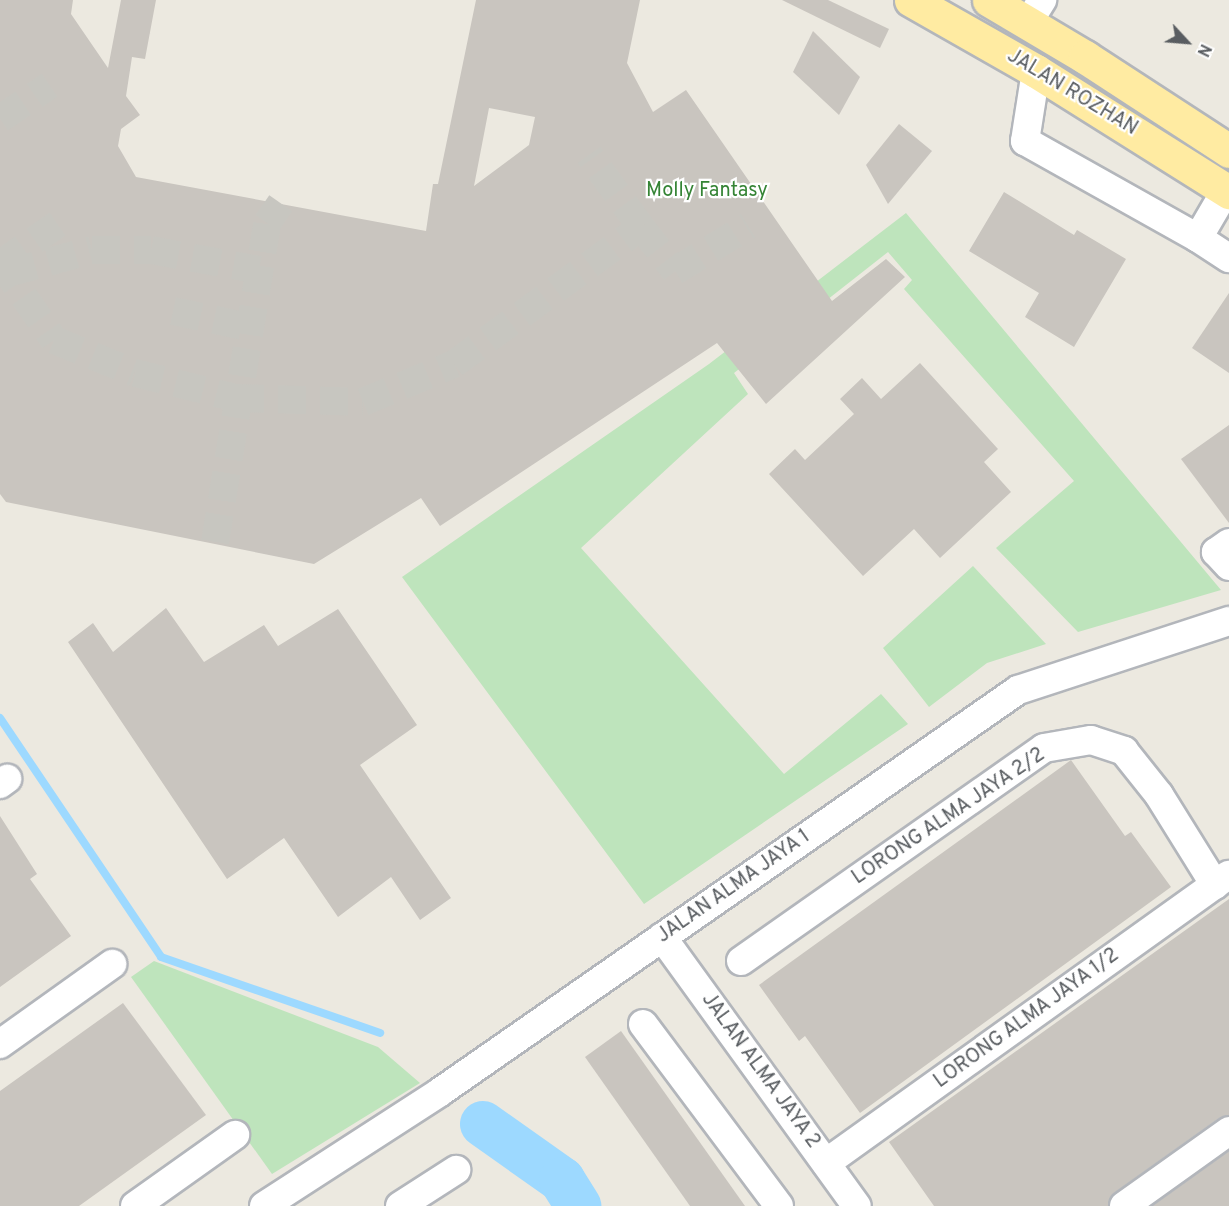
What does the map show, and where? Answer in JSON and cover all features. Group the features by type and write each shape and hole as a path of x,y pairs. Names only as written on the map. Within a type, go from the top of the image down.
{"main road":[{"name":"JALAN ROZHAN","path":"911,0 1036,71 1227,191"},
{"name":"JALAN ROZHAN","path":"989,0 1036,11 1229,151"}],"street":[{"path":"1036,71 1025,141 1198,238 1229,258"},
{"path":"1198,238 1227,191"},
{"path":"1229,543 1216,552 1229,566"},
{"name":"JALAN ALMA JAYA 1","path":"264,1206 440,1092 1018,690 1225,632"},
{"name":"LORONG ALMA JAYA 2/2","path":"741,961 1044,748 1091,740 1124,751 1222,880"},
{"name":"LORONG ALMA JAYA 1/2","path":"826,1163 1222,880"},
{"name":"JALAN ALMA JAYA 2","path":"662,937 857,1206"},
{"path":"0,1044 112,964"},
{"path":"643,1024 778,1206"},
{"path":"1124,1206 1229,1131"},
{"path":"135,1206 235,1135"},
{"path":"400,1206 456,1170"}],"green space":[{"path":"906,213 1221,590 1078,632 996,548 1074,481 904,289 912,280 888,252 734,373 748,394 581,548 784,774 881,694 908,724 644,904 402,577 709,364"},
{"path":"973,566 1046,644 987,663 929,707 883,648"},
{"path":"154,961 378,1047 420,1083 272,1174 131,977"}],"building":[{"path":"0,0 73,0 71,14 108,68 121,0 156,0 145,59 132,57 126,96 140,115 121,129 118,146 136,177 426,231 433,184 438,184 476,0 640,0 627,63 653,112 686,90 832,301 886,259 905,277 766,404 717,343 440,526 421,498 314,564 6,502 0,494","holes":["489,108 535,117 529,145 474,186"]},
{"path":"782,0 828,0 889,29 880,48"},
{"path":"813,31 860,77 839,115 793,72"},
{"path":"899,124 932,151 888,204 866,165"},
{"path":"1004,192 1074,235 1077,230 1126,259 1074,347 1025,317 1039,293 969,251"},
{"path":"1229,293 1229,373 1192,348"},
{"path":"920,363 998,449 984,462 1011,492 940,558 914,529 863,576 769,474 795,449 805,460 854,414 840,399 862,378 881,399"},
{"path":"1229,425 1229,523 1181,459"},
{"path":"166,608 204,662 264,625 278,646 338,609 417,725 360,765 451,898 420,920 391,877 338,917 284,838 227,879 68,642 93,623 113,652"},
{"path":"1071,760 1125,836 1131,832 1171,887 860,1113 805,1036 799,1041 759,985"},
{"path":"0,816 37,874 30,879 71,936 0,987"},
{"path":"1229,899 1229,1115 1219,1118 1114,1193 1108,1206 934,1206 889,1142"},
{"path":"123,1003 206,1115 79,1206 0,1206 0,1091"},
{"path":"621,1031 745,1206 690,1206 585,1057"},
{"path":"1229,1151 1229,1206 1152,1206"}],"waterway":[{"path":"0,718 161,957 380,1033"},
{"path":"483,1124 562,1180 578,1206"}],"tunnel":[{"path":"0,119 50,85"},
{"path":"0,262 54,340 135,373 236,398 363,402 454,364 641,227 589,155"},
{"path":"215,542 267,223 281,203"},
{"path":"0,264 62,221"},
{"path":"641,227 675,271 748,226"},
{"path":"8,273 92,250 151,250 259,270"},
{"path":"173,311 248,327"}],"park label":[{"name":"Molly Fantasy","path":"707,191"}]}
